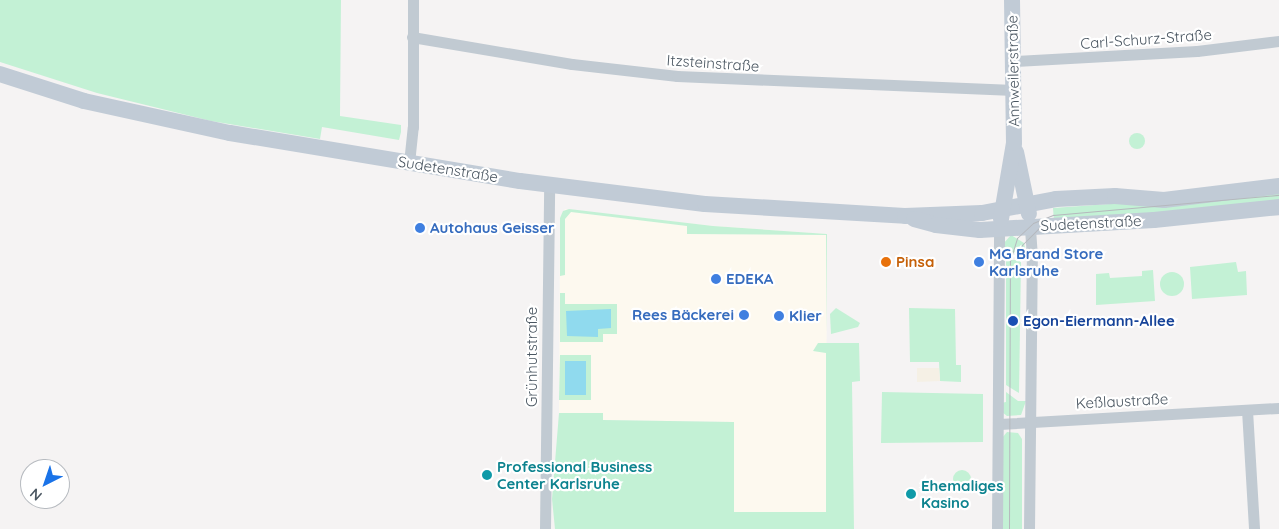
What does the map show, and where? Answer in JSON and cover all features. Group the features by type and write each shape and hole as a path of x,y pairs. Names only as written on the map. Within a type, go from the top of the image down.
{"main road":[{"name":"Annweilerstraße","path":"999,228 1004,209 1014,143 1012,0"},
{"name":"Sudetenstraße","path":"0,74 84,101 150,117 409,163 549,185 705,204 905,216 1004,209 1056,199 1115,196 1186,199 1279,186"},
{"name":"Annweilerstraße","path":"1014,143 1028,204 1030,226"},
{"name":"Sudetenstraße","path":"905,216 955,228 999,228 1154,220 1279,207"}],"street":[{"path":"409,163 413,127 413,0"},
{"name":"Itzsteinstraße","path":"412,37 572,64 677,76 1014,90"},
{"name":"Carl-Schurz-Straße","path":"1014,61 1198,51 1279,41"},
{"name":"Grünhutstraße","path":"545,529 549,185"},
{"path":"1029,529 1028,423 1032,361 1030,226"},
{"path":"998,529 999,228"},
{"name":"Keßlaustraße","path":"999,424 1279,408"},
{"path":"1248,410 1254,529"}],"shaded area":[{"path":"565,209 713,226 827,234 826,512 734,512 734,422 603,420 603,413 559,413 560,218"}],"green space":[{"path":"0,0 341,0 340,116 401,125 399,140 322,127 320,139 211,121 97,93 0,62"},
{"path":"1134,133 1140,133 1145,138 1143,147 1134,149 1129,144 1129,138"},
{"path":"1279,192 1279,203 1054,222 1053,208"},
{"path":"569,209 713,226 827,234 827,333 826,235 687,234 687,226 571,212 565,219 565,275 560,276 560,218 563,211"},
{"path":"1011,235 1024,243 1026,253 1001,253 1003,244"},
{"path":"1006,260 1021,260 1019,393 1006,385"},
{"path":"1236,262 1238,272 1246,271 1247,295 1192,299 1190,267"},
{"path":"1153,270 1155,301 1096,305 1096,274 1109,273 1110,278 1142,276 1142,271"},
{"path":"1167,272 1177,272 1184,279 1184,289 1177,296 1167,296 1160,289 1160,279"},
{"path":"560,293 565,293 565,304 617,304 617,334 603,334 603,342 560,342"},
{"path":"836,308 860,323 858,327 831,334 830,314"},
{"path":"909,308 955,309 956,365 961,365 961,382 940,381 939,362 910,362"},
{"path":"818,343 859,343 860,381 852,382 854,529 555,529 552,499 559,413 603,413 603,420 734,422 734,512 826,512 826,353 813,351"},
{"path":"560,355 591,355 591,400 559,400"},
{"path":"882,392 983,394 983,442 881,443"},
{"path":"1006,392 1018,401 1026,401 1021,415 1007,416 1002,412 1001,403 1006,402"},
{"path":"1007,432 1018,433 1022,439 1022,529 1001,529 1002,438"},
{"path":"962,470 968,473 971,479 968,485 962,488 956,485 953,479 956,473"}],"sand":[{"path":"917,368 939,368 940,381 917,382"}],"water":[{"path":"611,309 611,328 598,329 598,337 567,336 566,311"},
{"path":"565,361 586,361 586,395 565,395"}],"tram line":[{"path":"1009,529 1010,261 1017,238 1033,223 1053,215 1279,195"},
{"path":"1018,254 1022,245 1041,226"}],"place":[{"name":"Autohaus Geisser","path":"420,228"},
{"name":"Pinsa","path":"886,262"},
{"name":"MG Brand Store Karlsruhe","path":"979,262"},
{"name":"EDEKA","path":"716,279"},
{"name":"Rees Bäckerei","path":"744,315"},
{"name":"Klier","path":"779,316"},
{"name":"Egon-Eiermann-Allee","path":"1013,321"},
{"name":"Professional Business Center Karlsruhe","path":"487,475"},
{"name":"Ehemaliges Kasino","path":"911,494"}]}
